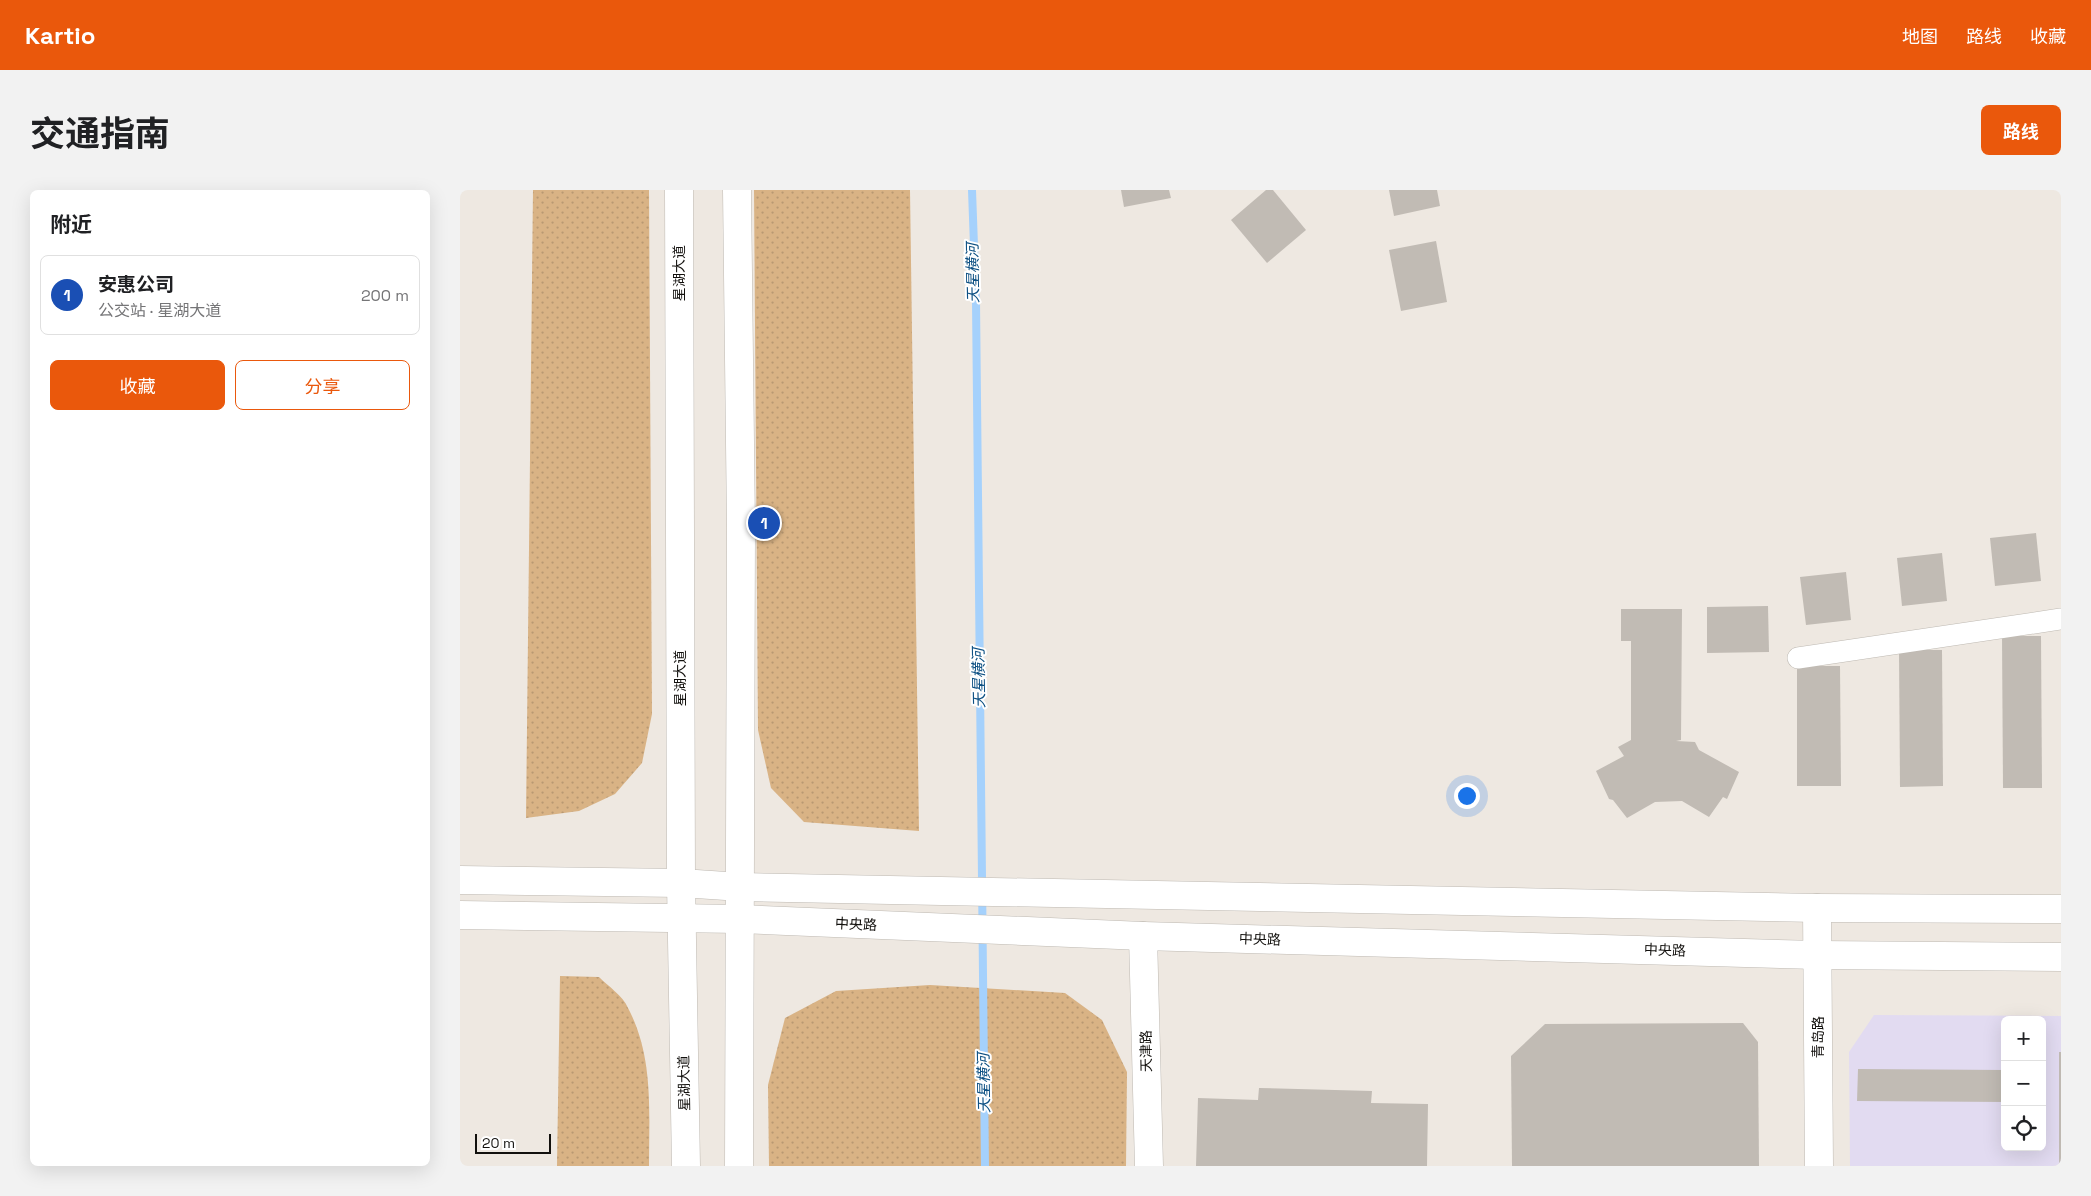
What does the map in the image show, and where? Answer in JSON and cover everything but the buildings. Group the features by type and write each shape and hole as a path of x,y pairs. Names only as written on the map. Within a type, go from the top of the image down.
{"street":[{"name":"星湖大道","path":"679,190 681,918 686,1166"},
{"path":"737,190 741,527 739,1166"},
{"path":"1798,658 2061,619"},
{"path":"460,880 681,883 741,887 1817,908 2061,909"},
{"name":"青岛路","path":"1817,908 1819,1166"},
{"name":"中央路","path":"460,915 741,919 1143,936 1817,955 2061,957"},
{"name":"天津路","path":"1143,936 1149,1166"}],"shaded area":[{"path":"533,190 649,190 652,714 642,763 615,794 579,811 526,818"},
{"path":"754,190 910,190 919,831 804,822 771,788 758,730"},
{"path":"560,976 599,977 619,995 628,1008 642,1046 646,1065 649,1105 649,1166 557,1166"},
{"path":"930,985 1065,993 1102,1020 1127,1072 1126,1166 769,1166 768,1085 785,1018 836,991"},
{"path":"1874,1015 2061,1016 2061,1166 1850,1166 1849,1052"}],"waterway":[{"name":"天星横河","path":"972,190 976,302 985,1166"}],"place":[{"name":"安惠公司","path":"764,523"}]}
